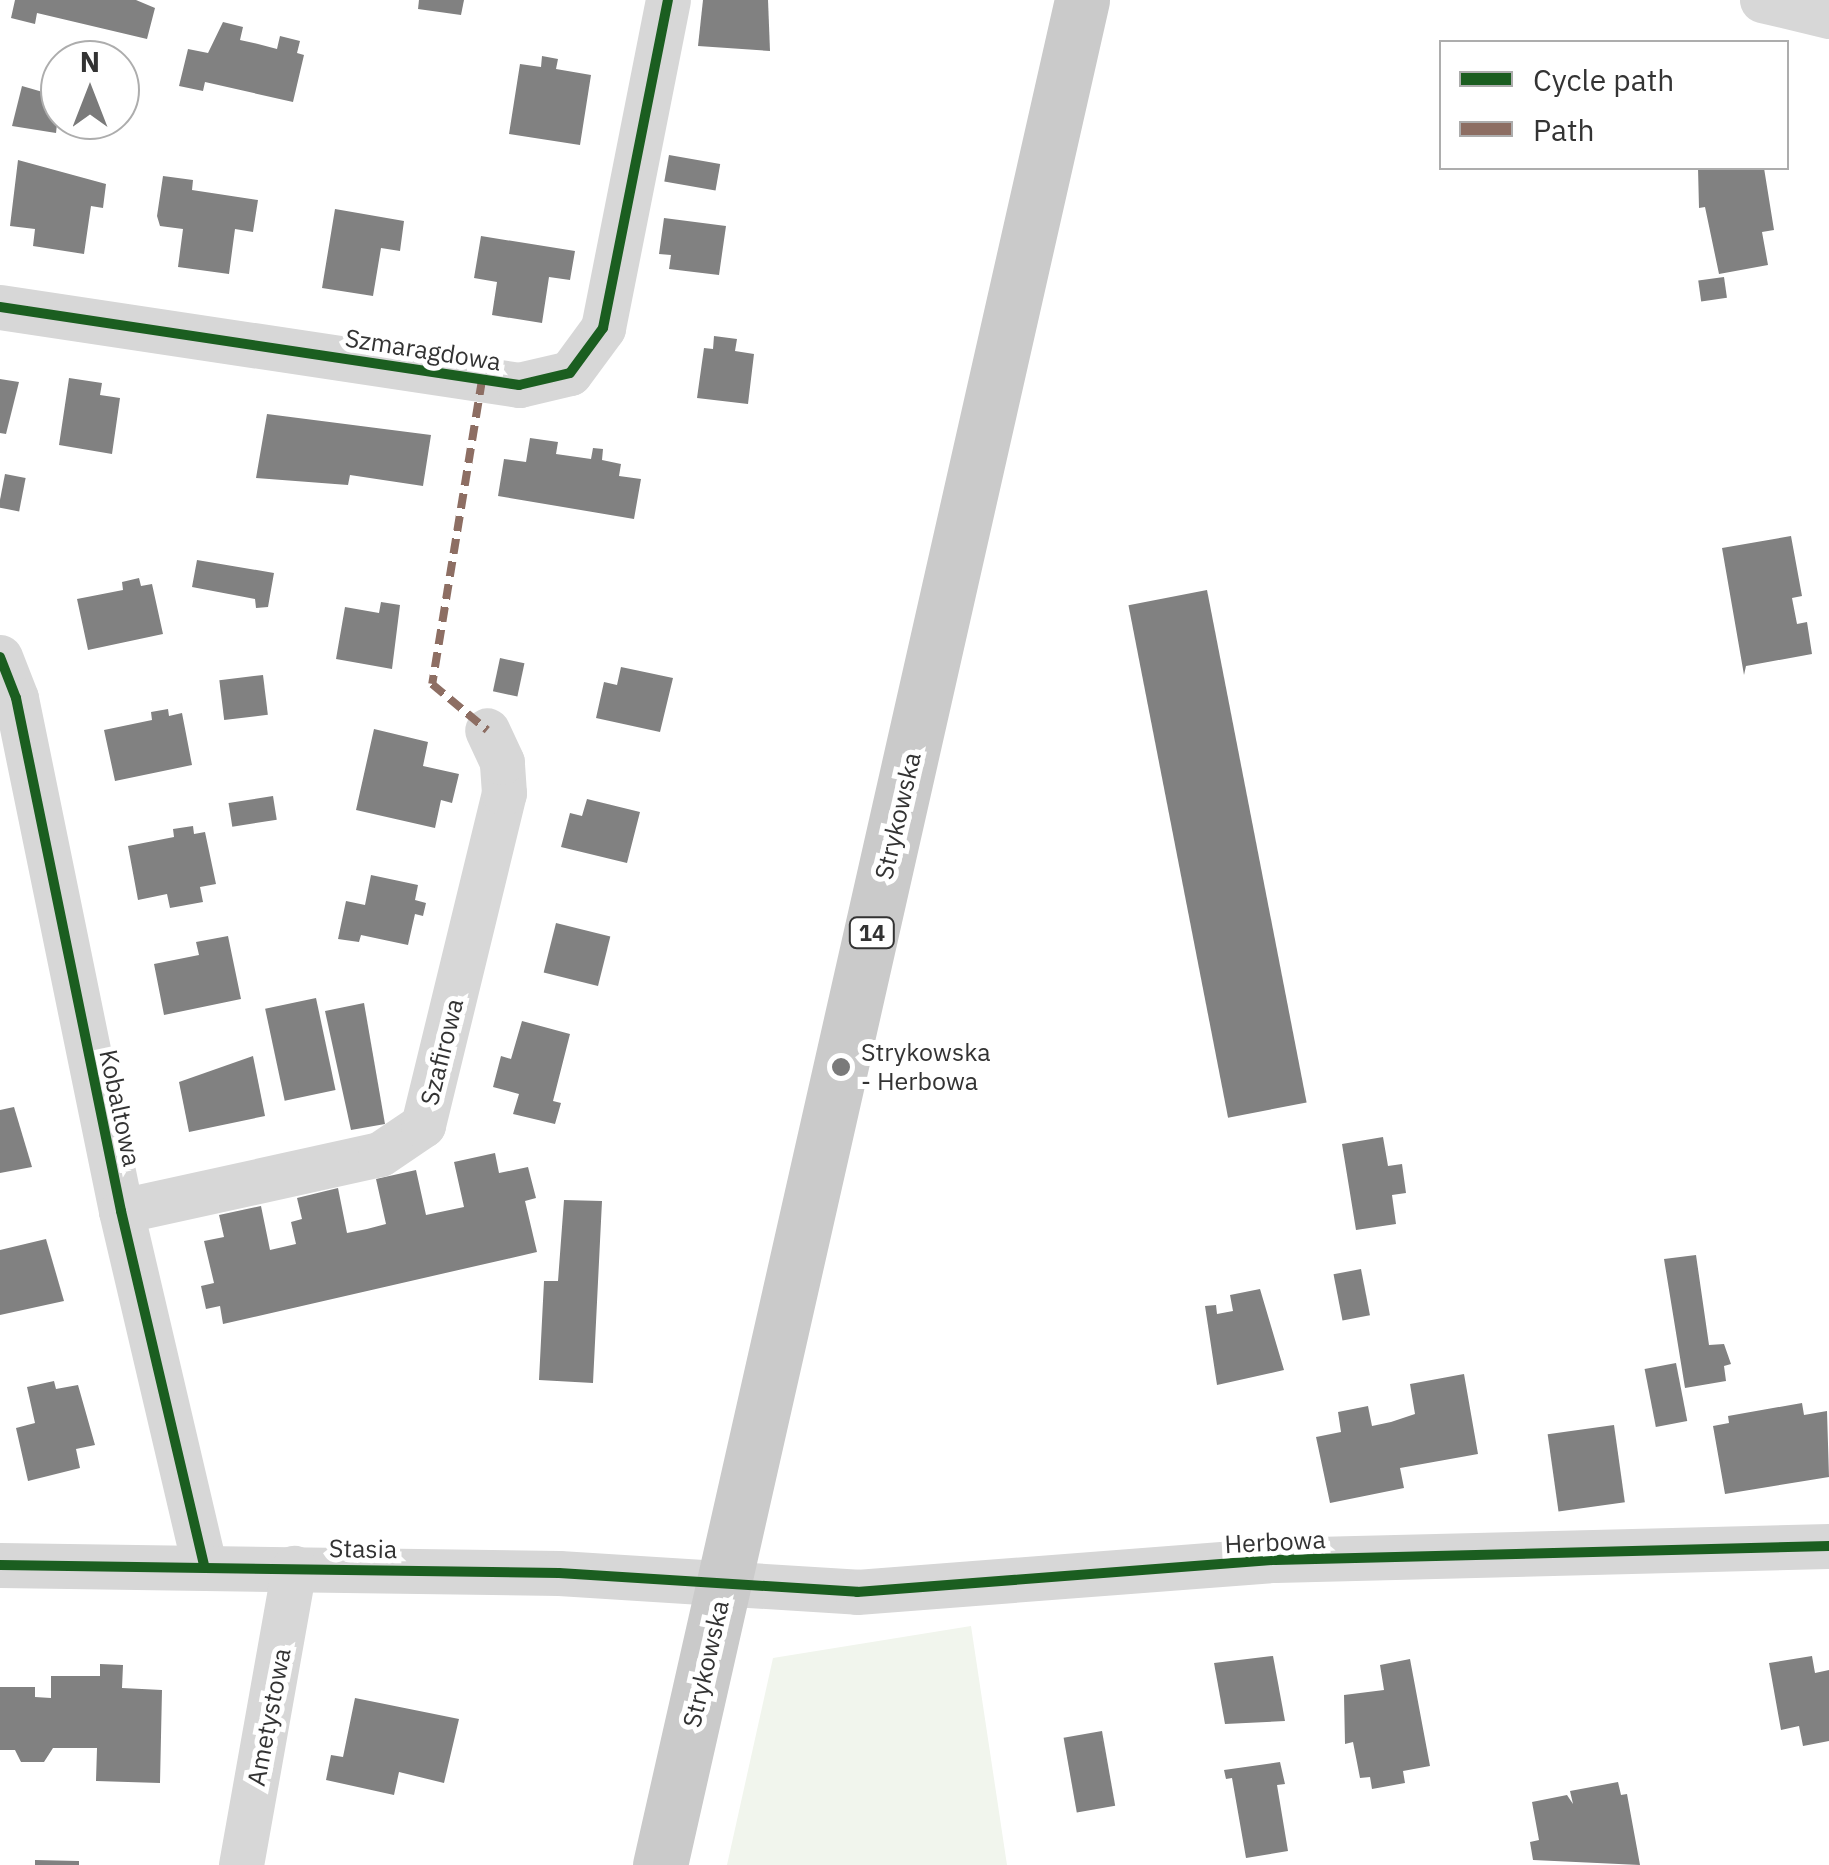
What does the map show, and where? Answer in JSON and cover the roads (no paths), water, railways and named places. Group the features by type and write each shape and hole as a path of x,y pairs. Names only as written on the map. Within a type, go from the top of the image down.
{"main road":[{"name":"Strykowska","path":"660,1865 1082,0"}],"street":[{"name":"Szmaragdowa","path":"0,306 519,385 570,373 602,328 668,0"},
{"path":"1762,0 1829,16"},
{"name":"Kobaltowa","path":"0,657 16,698 121,1211 204,1566"},
{"name":"Szafirowa","path":"121,1211 380,1154 423,1125 504,793 502,762 486,730"},
{"name":"Herbowa","path":"724,1583 856,1592 1275,1560 1829,1546"},
{"name":"Stasia","path":"0,1565 294,1568 724,1583"},
{"name":"Ametystowa","path":"241,1865 294,1568"}],"place":[{"name":"Strykowska - Herbowa","path":"841,1067"}]}
